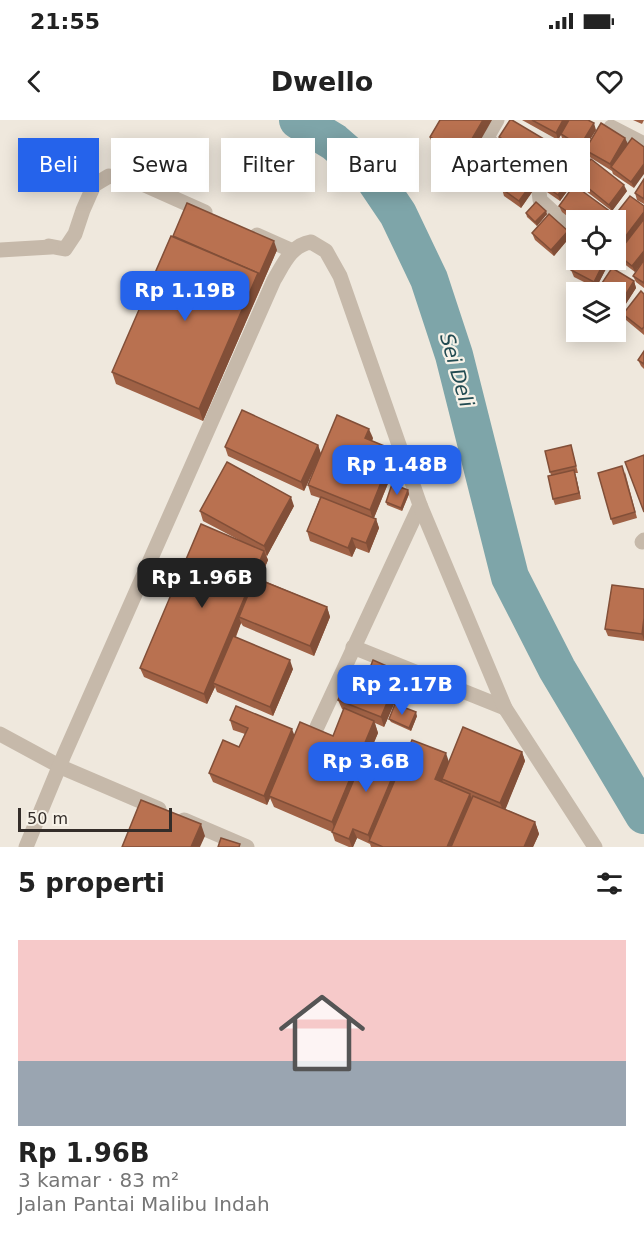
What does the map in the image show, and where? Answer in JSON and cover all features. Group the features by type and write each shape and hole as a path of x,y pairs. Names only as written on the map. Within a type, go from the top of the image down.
{"street":[{"path":"488,138 497,120"},
{"path":"611,127 644,144"},
{"path":"0,250 50,246 65,249 75,234 94,185 109,176 140,183 216,217"},
{"path":"539,192 540,200 566,224"},
{"path":"238,226 293,251"},
{"path":"26,847 274,280 298,245 311,242 319,245 331,259 340,276 420,505 506,708 595,847"},
{"path":"317,727 420,505"},
{"path":"353,647 506,708"},
{"path":"0,734 61,767 248,847"}],"building":[{"path":"440,120 483,120 472,138 430,137"},
{"path":"512,120 542,138 501,138 499,137"},
{"path":"532,120 563,120 556,133"},
{"path":"569,120 588,120 594,123 585,138 567,138 561,134"},
{"path":"601,123 625,138 610,164 590,153 590,142"},
{"path":"632,138 644,147 644,164 631,182 611,167"},
{"path":"590,160 624,185 609,205 590,189"},
{"path":"644,179 644,199 635,193"},
{"path":"506,192 526,192 519,201"},
{"path":"569,192 584,192 608,210 566,211 559,206"},
{"path":"630,196 644,206 644,212 626,236 626,210 619,210"},
{"path":"536,202 546,211 535,222 526,213"},
{"path":"187,203 274,241 259,275 173,236"},
{"path":"549,214 566,229 566,233 551,250 532,233"},
{"path":"644,219 644,251 632,266 626,261 626,242"},
{"path":"171,236 258,273 199,409 112,372"},
{"path":"644,260 644,283 633,276"},
{"path":"571,270 600,270 594,282"},
{"path":"611,270 615,270 634,281 626,294 626,282 603,282"},
{"path":"641,291 644,294 644,327 642,329 626,316 626,310"},
{"path":"644,351 644,364 638,360"},
{"path":"242,410 318,445 301,482 225,447"},
{"path":"337,415 369,429 365,438 394,450 370,510 308,485"},
{"path":"571,445 576,466 550,472 545,451"},
{"path":"644,455 644,512 625,462"},
{"path":"227,462 291,497 264,546 200,511"},
{"path":"622,466 635,512 611,519 598,473"},
{"path":"574,470 579,493 553,499 548,476"},
{"path":"392,484 408,490 401,508 386,502"},
{"path":"321,497 376,519 366,543 352,538 348,548 307,531"},
{"path":"201,524 264,551 204,694 140,668"},
{"path":"255,578 327,607 310,646 239,617"},
{"path":"612,585 644,589 642,634 605,629"},
{"path":"233,636 290,660 270,707 213,683"},
{"path":"373,660 400,672 381,717 338,700 350,672 366,678"},
{"path":"395,704 416,712 409,728 389,719"},
{"path":"236,706 292,729 264,796 209,773 223,740 239,747 248,728 230,720"},
{"path":"344,708 374,721 332,822 269,796 300,722 333,736"},
{"path":"463,727 522,752 500,803 442,779"},
{"path":"412,740 446,753 435,779 470,794 447,847 383,847 369,841"},
{"path":"368,746 400,759 368,835 353,829 349,839 332,832"},
{"path":"473,796 535,822 524,847 451,847"},
{"path":"141,800 201,824 191,847 122,847"},
{"path":"221,838 240,844 239,847 218,847"}],"waterway":[{"name":"Sei Deli","path":"298,120 334,142 371,174 398,214 429,279 454,355 510,577 557,669 644,815"}]}
